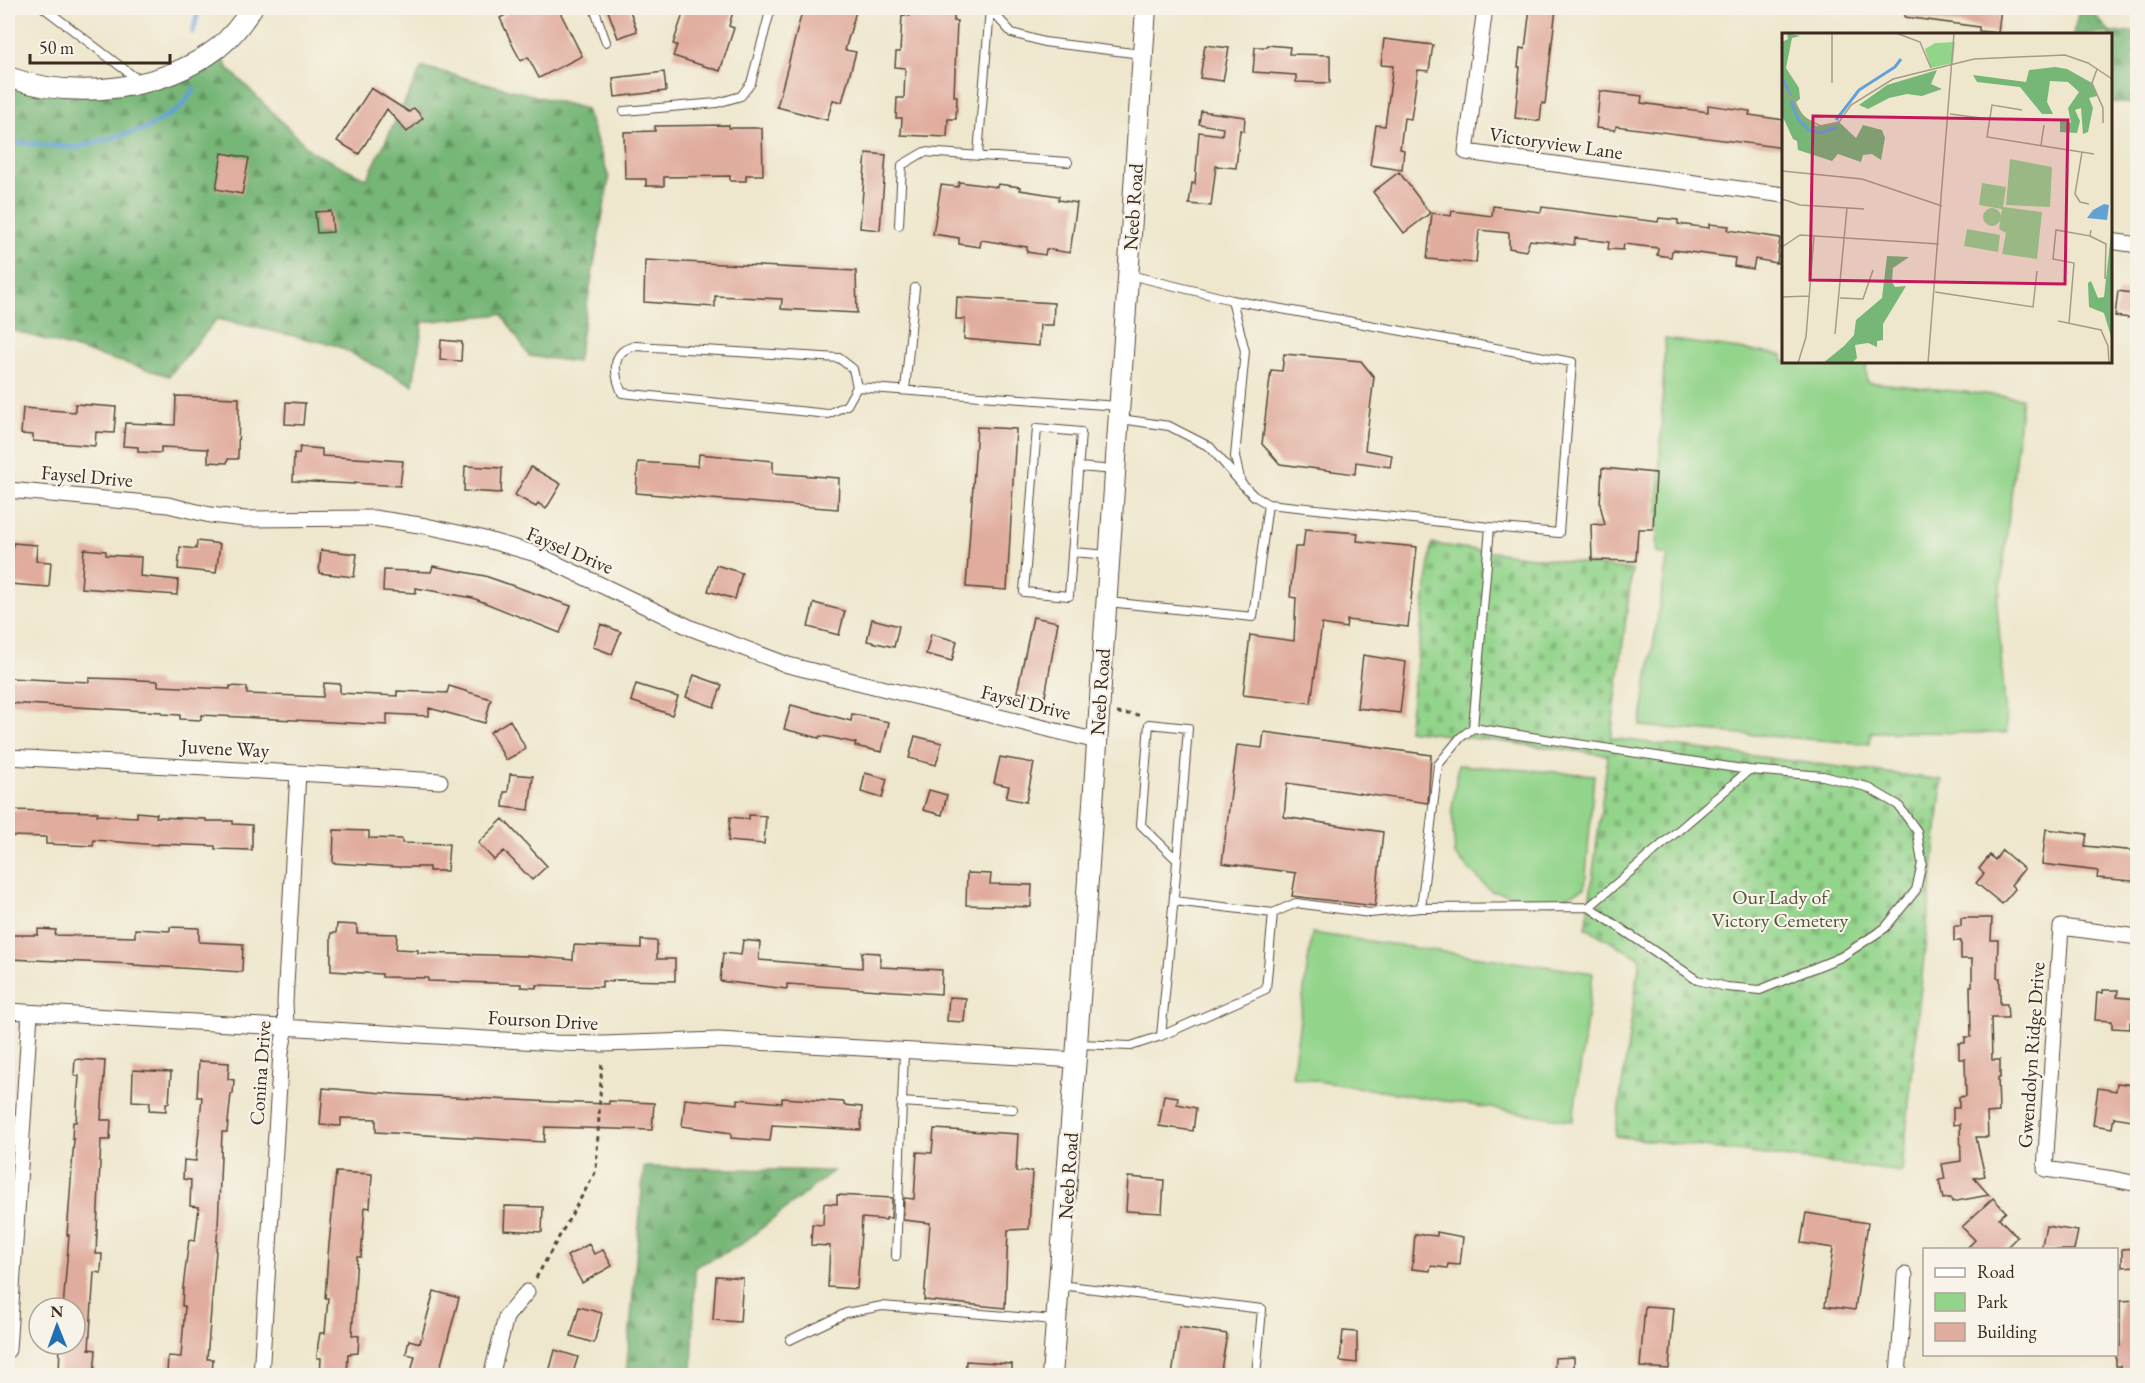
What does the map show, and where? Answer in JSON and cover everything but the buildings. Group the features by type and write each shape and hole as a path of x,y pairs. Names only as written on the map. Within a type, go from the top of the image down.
{"street":[{"path":"8,77 29,84 72,89 107,88 166,75 199,61 221,46 240,26 252,8"},
{"name":"Neeb Road","path":"1052,1376 1077,1052 1146,8"},
{"name":"Victoryview Lane","path":"1485,8 1466,152 1782,195"},
{"path":"2112,241 2138,245"},
{"name":"Faysel Drive","path":"8,490 168,505 210,515 244,519 374,518 467,535 536,554 692,628 788,665 1097,741"},
{"name":"Juvene Way","path":"8,757 440,781"},
{"name":"Conina Drive","path":"261,1376 281,1052 286,1027 285,1002 298,773"},
{"name":"Gwendolyn Ridge Drive","path":"2138,937 2061,927 2045,1169 2138,1184"},
{"name":"Fourson Drive","path":"8,1011 603,1044 719,1040 904,1052 1077,1052"},
{"path":"8,1350 30,1012"},
{"path":"1898,1376 1905,1275"},
{"path":"491,1376 506,1317 527,1292"}],"lane":[{"path":"44,8 141,82"},
{"path":"594,8 606,42"},
{"path":"624,111 717,103 741,96 751,83 771,8"},
{"path":"989,8 1012,33 1044,42 1143,54"},
{"path":"978,154 989,8"},
{"path":"899,225 902,165 924,152 1068,162"},
{"path":"857,387 1119,412 1169,426 1210,447 1254,496 1268,504 1558,532 1572,362 1232,300 1128,274"},
{"path":"905,390 915,288"},
{"path":"1232,300 1245,351 1235,457 1241,483"},
{"path":"635,346 839,358 853,369 857,387 847,405 828,414 622,393 617,381 616,360 622,351 635,346"},
{"path":"1037,429 1081,432 1072,552 1069,596 1024,592 1037,429"},
{"path":"1078,467 1115,470"},
{"path":"1107,602 1253,617 1268,504"},
{"path":"1473,728 1490,527"},
{"path":"1072,552 1110,555"},
{"path":"1161,1036 1174,901 1188,728 1149,724 1141,825 1177,860"},
{"path":"1174,901 1273,913 1296,903 1370,913 1421,908 1589,907 1697,980 1727,987 1760,990 1841,957 1886,928 1916,890 1922,863 1917,831 1898,805 1867,787 1822,776 1749,770 1473,728 1461,736 1438,765 1421,908"},
{"path":"1589,907 1749,770"},
{"path":"1077,1052 1131,1046 1161,1036 1266,989 1273,913"},
{"path":"896,1256 904,1052"},
{"path":"901,1102 1013,1109"},
{"path":"1059,1285 1262,1309 1256,1376"},
{"path":"790,1340 846,1313 882,1306 1056,1320"}],"path":[{"path":"1115,712 1139,715"},
{"path":"527,1292 596,1171 603,1044"}],"green space":[{"path":"2080,8 2088,8 2111,33 2073,33"},
{"path":"2137,31 2137,104 2112,102 2111,33"},
{"path":"221,46 226,66 312,152 367,179 422,67 586,109 609,178 577,362 529,356 502,314 423,322 413,385 335,345 217,319 169,376 8,329 8,77 107,88"},
{"path":"1665,339 1782,355 1782,363 1840,363 1866,366 1867,382 2022,398 2000,595 1998,595 1997,604 2007,733 1871,732 1870,744 1640,726 1668,555 1656,553"},
{"name":"Our Lady of Victory Cemetery","path":"1432,544 1632,570 1611,738 1942,780 1902,1172 1615,1136 1640,958 1586,928 1608,755 1408,730"},
{"path":"1458,765 1594,775 1585,888 1553,903 1491,891 1455,855 1452,809"},
{"path":"1312,933 1593,973 1573,1121 1292,1077"},
{"path":"644,1167 833,1171 739,1246 695,1267 692,1375 626,1375"}],"waterway":[{"path":"193,32 199,8"},
{"path":"8,139 13,142 74,148 146,129 180,108 194,89"}]}
